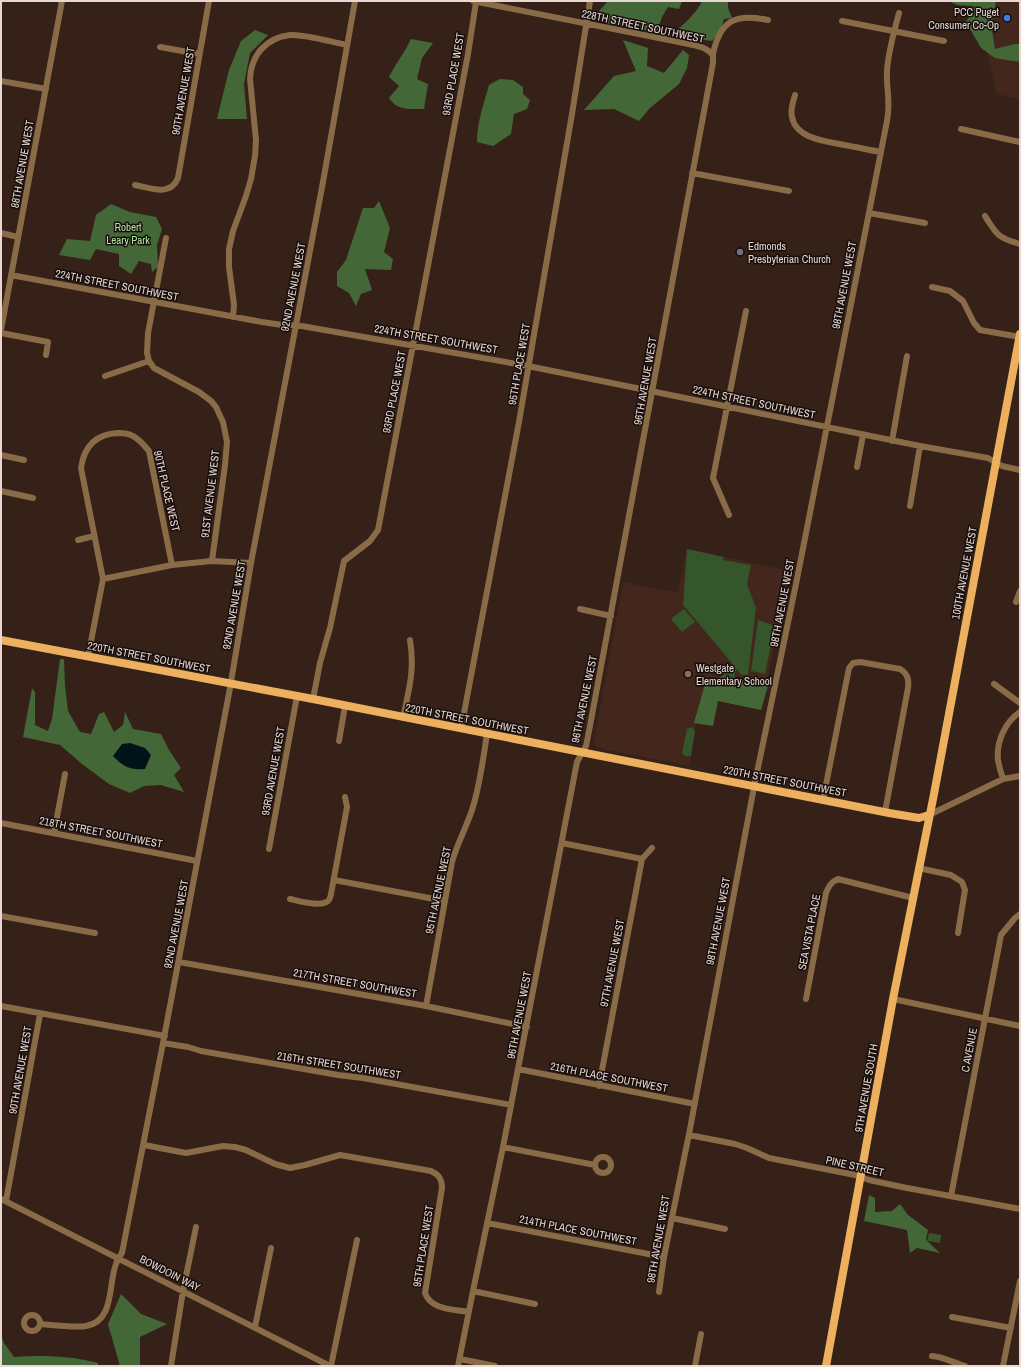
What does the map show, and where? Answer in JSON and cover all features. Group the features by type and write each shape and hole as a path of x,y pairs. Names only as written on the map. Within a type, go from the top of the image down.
{"main road":[{"name":"100TH AVENUE WEST","path":"929,815 1020,336"},
{"name":"220TH STREET SOUTHWEST","path":"1,640 231,683 885,812 919,818 929,815"},
{"name":"9TH AVENUE SOUTH","path":"826,1366 893,999 929,815"}],"street":[{"name":"88TH AVENUE WEST","path":"1,331 3,312 12,275 62,1"},
{"name":"90TH AVENUE WEST","path":"135,185 165,190 170,189 176,183 209,1"},
{"name":"92ND AVENUE WEST","path":"40,1324 86,1326 95,1323 104,1315 107,1308 116,1264 122,1253 179,962 231,683 251,563 355,1"},
{"name":"95TH PLACE WEST","path":"461,729 497,542 590,1"},
{"name":"228TH STREET SOUTHWEST","path":"474,2 698,46 709,51 713,56"},
{"name":"93RD PLACE WEST","path":"313,699 344,561 370,541 378,530 468,54 474,2"},
{"name":"98TH AVENUE WEST","path":"659,1292 664,1257 695,1104 754,787 889,110 886,82 887,69 899,13"},
{"name":"96TH AVENUE WEST","path":"458,1366 503,1148 578,762 586,746 590,726 653,390 713,63 713,56 717,39 721,32 731,22 747,16 768,20"},
{"path":"842,22 944,41"},
{"path":"233,316 234,305 229,268 229,250 233,231 251,179 255,156 256,140 250,89 250,73 255,58 266,44 281,37 290,35 347,45"},
{"path":"160,47 199,54"},
{"path":"1,81 46,89"},
{"path":"794,95 792,118 796,126 802,132 816,139 881,152"},
{"path":"961,129 1020,142"},
{"path":"692,173 789,191"},
{"path":"869,212 924,224"},
{"path":"985,216 995,233 1004,240 1020,244"},
{"path":"1,234 18,237"},
{"path":"105,376 149,361 147,354 148,339 166,238"},
{"name":"224TH STREET SOUTHWEST","path":"12,275 282,325 296,325 413,345 653,390 892,441 988,458 1002,466 1020,470"},
{"path":"932,287 950,291 963,301 974,323 980,330 1020,336"},
{"path":"729,514 713,478 746,311"},
{"path":"1,331 48,342 46,355"},
{"path":"892,441 907,356"},
{"name":"91ST AVENUE WEST","path":"149,361 158,370 199,392 211,401 223,422 226,442 225,465 212,561"},
{"name":"90TH PLACE WEST","path":"94,536 81,468 85,452 96,439 113,433 124,433 131,435 138,438 149,451 172,565"},
{"path":"857,467 863,434"},
{"path":"910,506 920,446"},
{"path":"1,455 24,460"},
{"path":"1,491 33,498"},
{"path":"78,540 94,536 103,579 88,656"},
{"path":"103,579 172,565 212,561 251,563"},
{"path":"1016,602 1020,591"},
{"path":"580,609 611,616"},
{"path":"403,718 412,673 410,640"},
{"path":"823,800 847,674 853,663 867,663 900,670 905,672 908,677 908,688 885,812"},
{"path":"994,684 1020,703"},
{"name":"93RD AVENUE WEST","path":"269,849 297,696"},
{"path":"339,740 345,706"},
{"path":"1003,779 998,759 1004,728 1014,716 1020,712"},
{"name":"95TH AVENUE WEST","path":"426,1006 455,853 472,812 476,798 486,734"},
{"path":"54,833 65,774"},
{"path":"929,815 1003,779 1020,776"},
{"path":"290,899 320,904 329,900 347,807 345,797"},
{"name":"218TH STREET SOUTHWEST","path":"1,823 197,861"},
{"path":"562,843 642,859 652,848"},
{"name":"97TH AVENUE WEST","path":"599,1086 642,859"},
{"path":"918,868 951,875 962,882 965,890 958,933"},
{"name":"SEA VISTA PLACE","path":"806,999 826,893 829,885 838,879 913,898"},
{"path":"334,880 445,901"},
{"name":"C AVENUE","path":"952,1196 1001,935 1020,914"},
{"path":"1,916 95,933"},
{"name":"217TH STREET SOUTHWEST","path":"179,962 426,1006 527,1026"},
{"path":"893,999 1020,1026"},
{"path":"1,1006 164,1036"},
{"name":"90TH AVENUE WEST","path":"4,1200 40,1014"},
{"name":"216TH STREET SOUTHWEST","path":"163,1043 188,1047 201,1051 363,1078 511,1105"},
{"name":"216TH PLACE SOUTHWEST","path":"518,1070 695,1104"},
{"name":"PINE STREET","path":"689,1135 735,1144 769,1158 876,1181 1020,1209"},
{"name":"95TH PLACE WEST","path":"144,1145 186,1153 223,1146 235,1147 251,1152 275,1164 290,1168 330,1157 346,1155 436,1173 442,1182 442,1188 425,1293 428,1300 435,1305 468,1312"},
{"path":"503,1148 595,1165"},
{"name":"BOWDOIN WAY","path":"4,1200 330,1366"},
{"path":"672,1218 724,1229"},
{"name":"214TH PLACE SOUTHWEST","path":"487,1223 664,1257"},
{"path":"171,1366 183,1291 196,1227"},
{"path":"330,1366 357,1240"},
{"path":"255,1327 271,1248"},
{"path":"1003,1366 1020,1281"},
{"path":"473,1291 535,1304"},
{"path":"952,1317 1011,1328"},
{"path":"695,1366 701,1334"},
{"path":"932,1356 941,1357 965,1366"},
{"path":"460,1359 495,1366"}],"shaded area":[{"path":"965,1 1020,1 1020,99 997,94 982,31"},
{"name":"Westgate Elementary School","path":"687,549 790,571 761,710 701,697 689,766 598,748 594,743 623,582 678,593"},
{"path":"130,743 145,748 151,755 145,769 127,767 113,756 122,744"}],"green space":[{"path":"608,1 682,1 679,9 668,7 662,17 657,32 606,23 598,18 599,11"},
{"path":"702,1 728,1 728,8 732,18 724,19 721,30 712,41 677,36 673,33 690,18"},
{"path":"949,1 996,1 991,25 995,49 1020,44 1020,62 995,58 981,48 966,22 975,6 957,5"},
{"path":"255,30 268,35 250,53 244,84 247,119 217,119 229,70 241,41"},
{"path":"411,39 433,43 422,58 417,79 428,84 424,109 409,109 400,107 389,98 399,86 389,77"},
{"path":"623,40 648,48 647,66 664,73 683,50 689,55 687,68 679,84 650,108 639,121 614,109 584,110 614,76 636,71"},
{"path":"500,79 513,80 523,87 523,94 530,100 527,109 514,114 511,134 493,146 477,142 477,135 481,113 489,85"},
{"path":"379,201 390,228 384,252 393,259 391,270 365,269 372,290 361,294 356,306 349,293 337,286 337,272 346,260 363,208 374,208"},
{"name":"Robert Leary Park","path":"111,204 130,212 156,217 162,229 157,245 158,267 152,272 151,264 139,261 131,274 119,266 119,254 96,249 90,260 59,255 67,239 90,241 96,215"},
{"path":"687,549 724,557 723,560 751,565 747,584 756,608 748,675 741,674 737,669 735,678 725,679 723,674 724,669 732,666 735,667 683,605"},
{"path":"684,609 695,622 682,632 672,618"},
{"path":"758,620 775,626 765,674 751,671"},
{"path":"60,659 64,659 68,711 80,732 91,734 99,714 104,712 114,732 123,725 125,712 133,729 161,734 169,750 181,768 174,775 184,792 161,785 144,786 130,793 109,784 60,745 23,737 32,688 35,692 35,725 48,731 52,719"},
{"path":"723,676 768,686 761,710 718,701 713,726 694,723 705,684"},
{"path":"692,727 695,731 691,756 687,756 682,753 687,729"},
{"path":"869,1195 875,1198 875,1212 892,1211 900,1204 908,1215 928,1230 926,1240 940,1253 917,1248 910,1253 907,1230 864,1221"},
{"path":"929,1233 941,1235 940,1243 927,1241"},
{"path":"121,1294 141,1314 167,1324 140,1337 140,1366 120,1366 108,1324"},
{"path":"1,1335 4,1343 14,1357 67,1357 98,1363 98,1366 1,1366"}],"place":[{"name":"PCC Puget Consumer Co-Op","path":"1007,18"},
{"name":"Edmonds Presbyterian Church","path":"740,252"},
{"name":"Westgate Elementary School","path":"688,674"}]}
